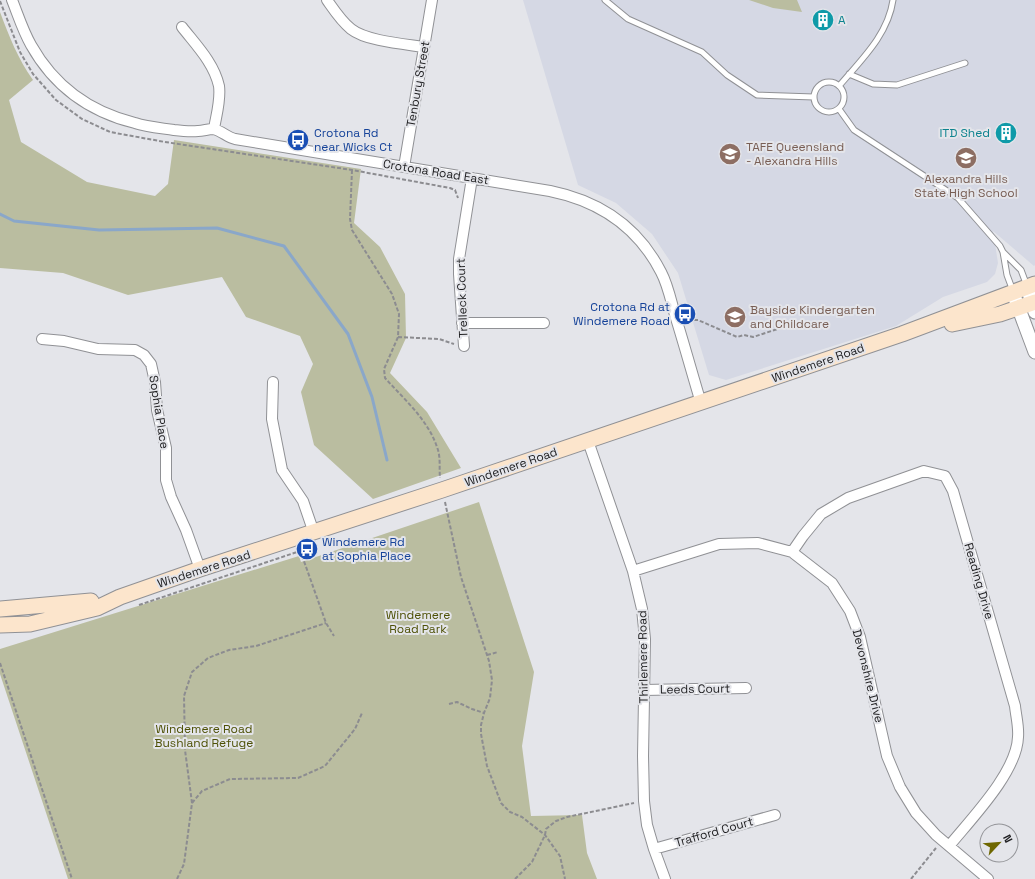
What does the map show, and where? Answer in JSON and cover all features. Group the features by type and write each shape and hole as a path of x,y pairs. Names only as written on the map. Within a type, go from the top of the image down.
{"main road":[{"name":"Windemere Road","path":"0,625 30,624 97,608 120,597 314,533 443,496 588,441 902,334 1025,288"},
{"name":"Windemere Road","path":"902,334 1000,314 1030,306"},
{"name":"Windemere Road","path":"0,609 120,597"}],"street":[{"path":"12,0 25,33 38,57 56,78 78,99 110,116 137,124 192,132 214,129 219,100 219,86 215,73 182,27"},
{"path":"326,0 343,22 360,35 373,39 424,47"},
{"name":"Tenbury Street","path":"404,167 432,0"},
{"name":"Crotona Road East","path":"214,129 235,140 550,191 573,197 600,208 623,224 644,246 661,273 701,403"},
{"name":"Trelleck Court","path":"464,346 458,274 467,202 472,178"},
{"path":"1025,288 1030,306 1035,352"},
{"path":"462,323 544,323"},
{"name":"Sophia Place","path":"42,339 64,341 98,349 135,350 144,355 151,364 155,382 157,410 166,448 166,480 171,497 186,530 200,570"},
{"path":"273,382 272,419 282,470 303,501 314,533"},
{"name":"Thirlemere Road","path":"588,441 633,571 642,609 645,640 643,756 644,801 647,825 665,879"},
{"name":"Reading Drive","path":"792,552 821,514 848,498 924,472 945,476 953,491 1015,706 1018,738 1013,759 998,785 946,843"},
{"name":"Devonshire Drive","path":"633,571 719,544 758,543 792,552 832,583 850,611 860,637 887,756 900,787 916,813 946,843 988,879"},
{"name":"Leeds Court","path":"644,690 746,688"},
{"name":"Trafford Court","path":"654,849 774,815"}],"lane":[{"path":"605,0 628,19 702,52 727,75 757,95 814,97"},
{"path":"839,86 874,45 885,26 892,9 893,0"},
{"path":"849,74 873,84 897,85 965,63"},
{"path":"832,82 839,86 842,90 844,101 839,109 831,112 821,109 816,103 814,97 815,92 823,84 832,82"},
{"path":"839,109 854,130 958,198 1000,246 1003,252 1007,275 1025,288"},
{"path":"1003,252 1021,270 1025,288"}],"path":[{"path":"467,202 458,200 455,190 450,188 352,170 350,219 352,230 392,294 399,314 398,337 384,369 385,378 422,419 437,448 440,458 439,469 443,496 461,577 487,655 492,680 490,698 484,712 481,734 487,766 501,803 510,812 522,817 545,835 560,856 565,879"},
{"path":"694,320 698,320 737,337 744,335 753,337 787,326"},
{"path":"398,337 439,339 464,346"},
{"path":"296,539 326,623 334,636"},
{"path":"177,879 184,864 192,803 185,750 184,696 192,672 208,658 229,650 256,646 326,623"},
{"path":"487,655 498,652"},
{"path":"0,663 72,879"},
{"path":"449,704 457,702 472,709 484,712"},
{"path":"192,803 202,791 230,779 298,778 324,766 355,729 362,713"},
{"path":"515,879 532,862 545,835 546,829 556,821 567,816 644,801"},
{"path":"911,879 946,843"}],"shaded area":[{"name":"TAFE Queensland - Alexandra Hills","path":"523,0 1035,0 1035,265 1034,266 993,231 998,263 995,274 987,282 943,297 896,326 726,380 709,375 678,273 652,234 616,203 578,185"}],"green space":[{"path":"749,0 797,0 802,12 773,8"},
{"path":"0,12 18,56 33,80 9,100 21,142 87,182 155,196 168,184 174,140 361,169 354,223 380,247 405,294 406,338 390,373 427,412 461,468 373,499 314,445 301,392 313,364 300,336 246,317 222,277 128,295 63,273 0,268"},
{"name":"Windemere Road Bushland Refuge","path":"479,502 534,672 522,746 531,816 582,815 587,853 597,879 68,879 0,674 0,649 299,556 301,562"}],"waterway":[{"path":"0,214 14,221 99,230 217,228 284,246 348,334 372,397 387,460"}],"place":[{"name":"A","path":"823,20"},
{"name":"ITD Shed","path":"1006,133"},
{"name":"Crotona Rd near Wicks Ct","path":"298,140"},
{"name":"TAFE Queensland - Alexandra Hills","path":"730,154"},
{"name":"Alexandra Hills State High School","path":"966,158"},
{"name":"Crotona Rd at Windemere Road","path":"685,314"},
{"name":"Bayside Kindergarten and Childcare","path":"735,317"},
{"name":"Windemere Rd at Sophia Place","path":"307,549"}],"park label":[{"name":"Windemere Road Park","path":"418,622"}]}
